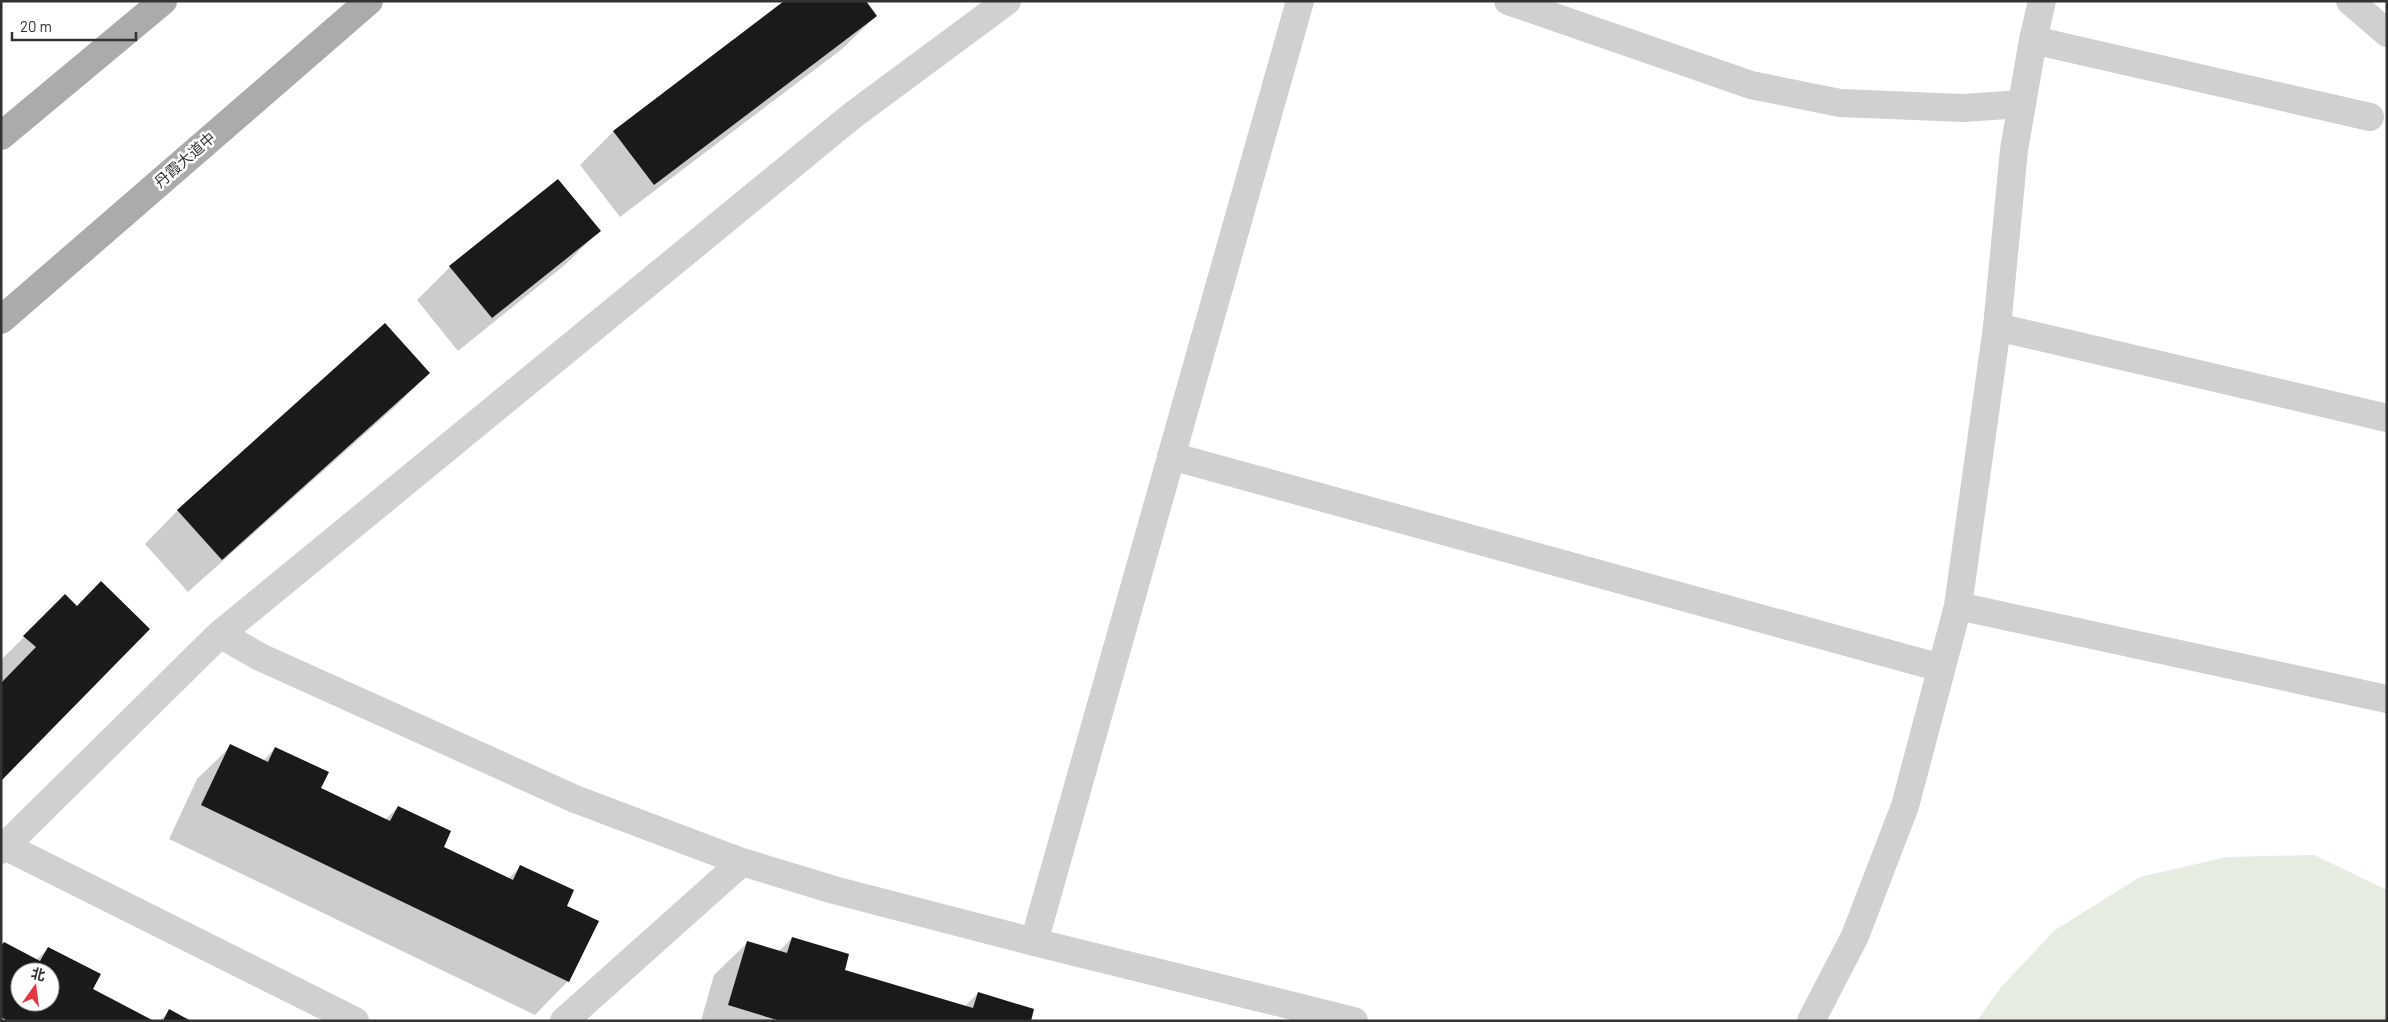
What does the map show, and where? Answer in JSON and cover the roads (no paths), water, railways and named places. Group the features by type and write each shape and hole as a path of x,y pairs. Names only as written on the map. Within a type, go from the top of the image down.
{"main road":[{"path":"2,136 163,1"},
{"name":"丹霞大道中","path":"1,320 368,1"}],"street":[{"path":"355,1021 3,848 220,634 853,115 1007,1"},
{"path":"1034,942 1300,1"},
{"path":"1508,1 1750,85 1813,98 1840,103 1962,108 2022,104"},
{"path":"1810,1021 1854,936 1905,806 1958,606 1997,327 2014,150 2033,40 2042,1"},
{"path":"2350,1 2387,33"},
{"path":"2033,40 2370,117"},
{"path":"1997,327 2387,418"},
{"path":"1171,456 1941,668"},
{"path":"1958,606 2387,699"},
{"path":"220,634 260,657 574,799 742,862 834,890 1034,942 1354,1021"},
{"path":"565,1020 742,862"}]}
